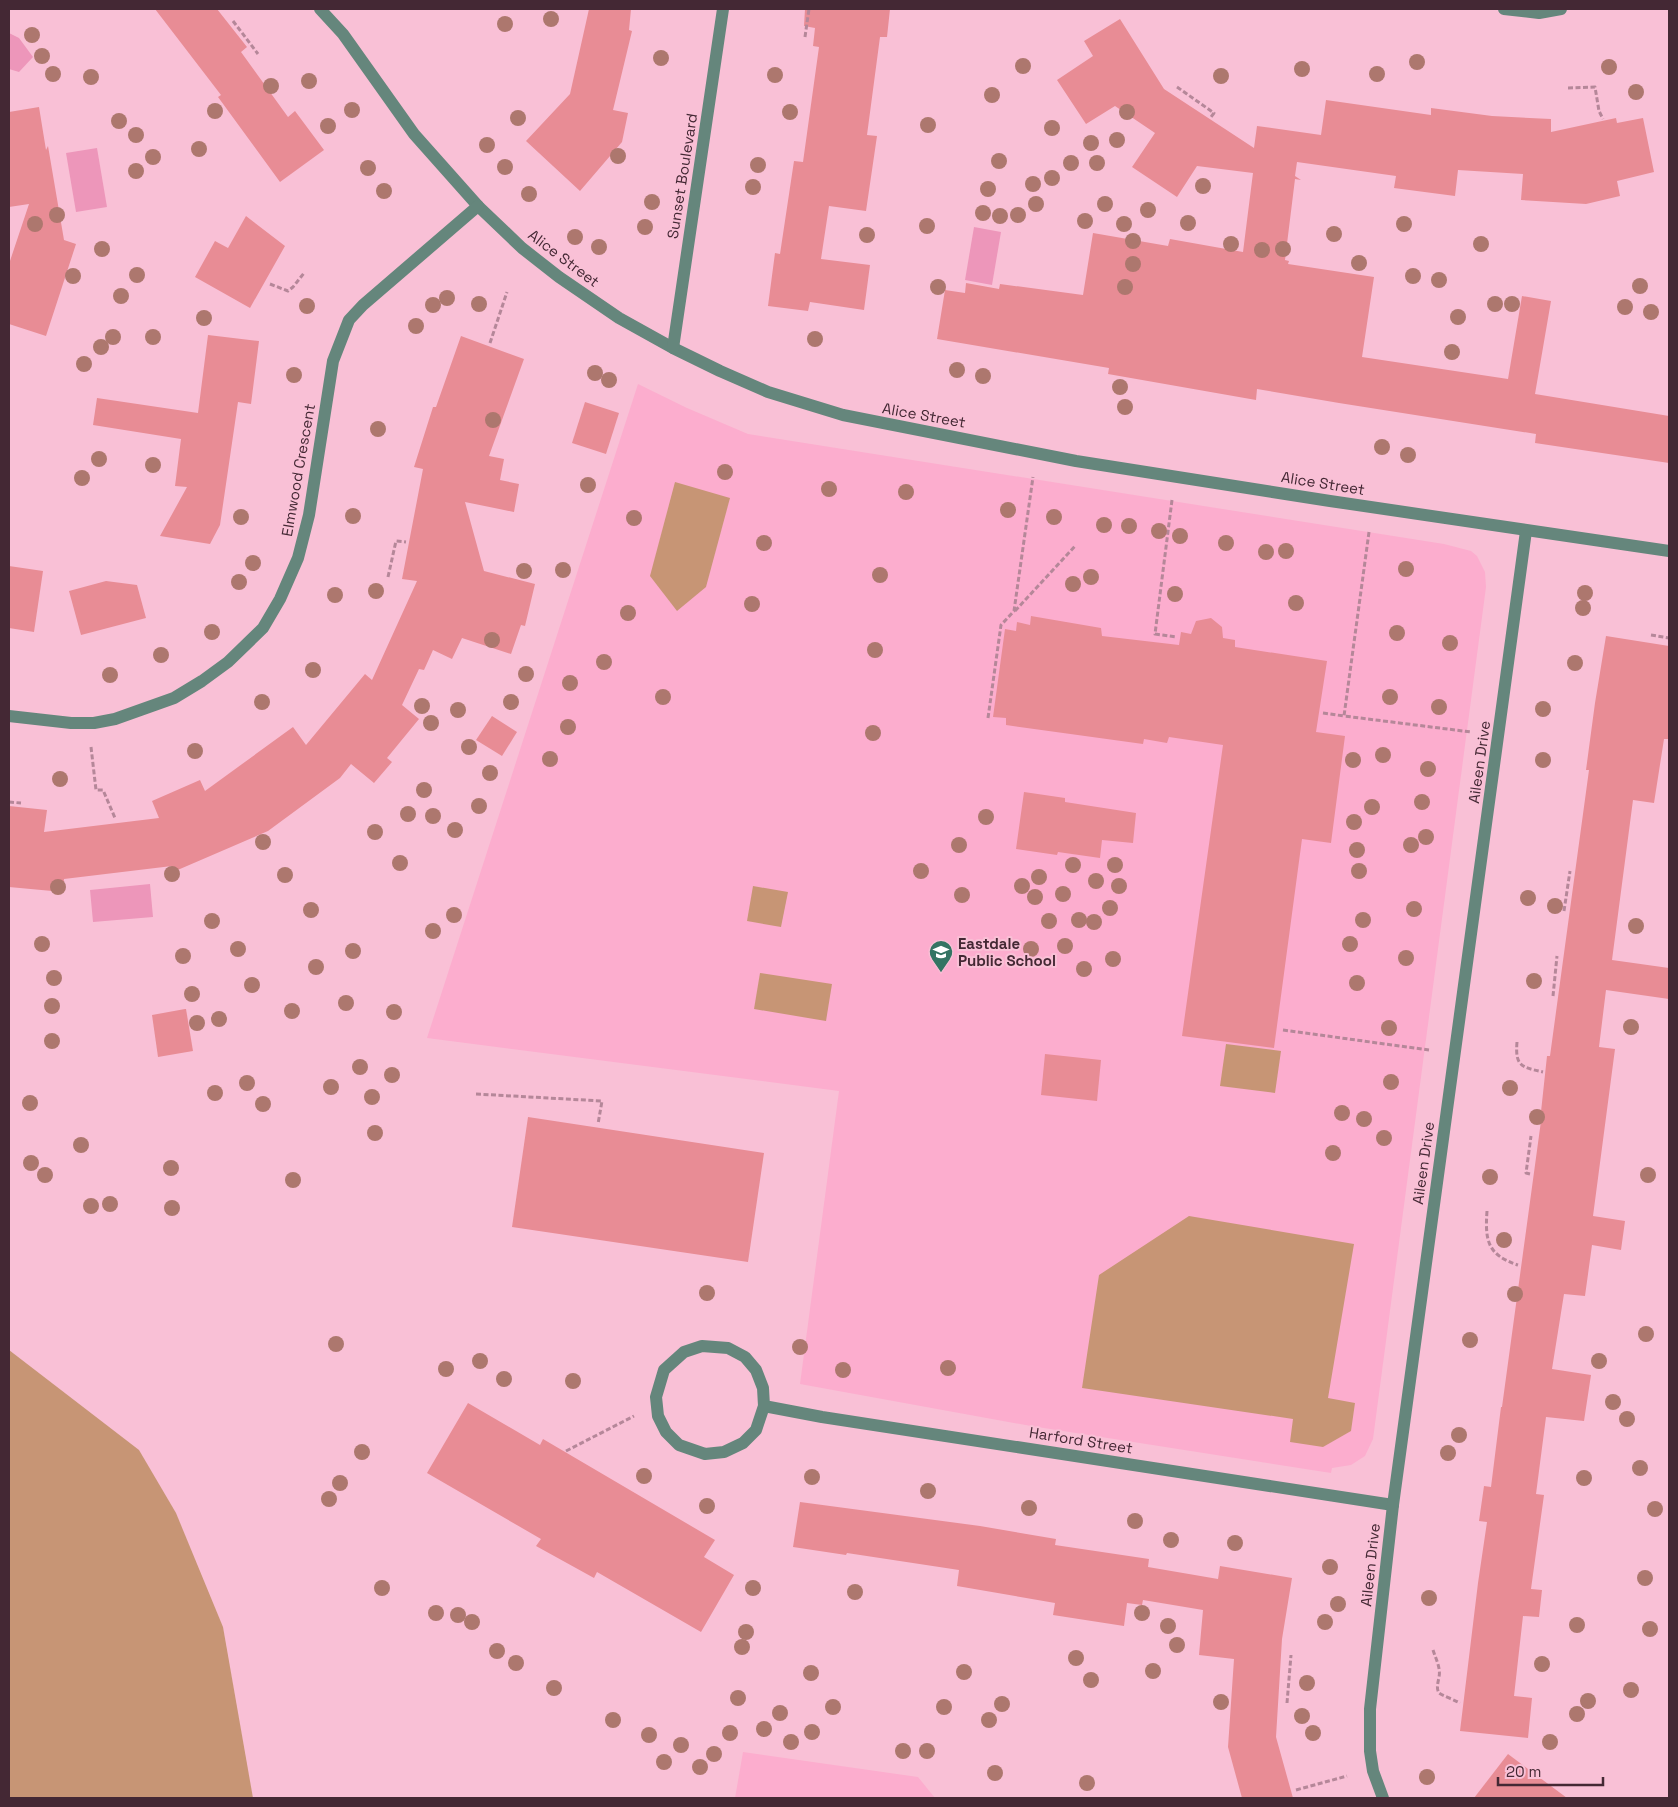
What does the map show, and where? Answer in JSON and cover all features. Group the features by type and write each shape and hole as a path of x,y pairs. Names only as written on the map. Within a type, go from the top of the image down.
{"street":[{"name":"Alice Street","path":"320,9 343,34 414,134 478,206 522,248 559,277 619,318 673,348 768,392 835,413 888,425 997,444 1076,461 1669,552"},
{"name":"Sunset Boulevard","path":"673,348 724,9"},
{"path":"1504,9 1539,12 1561,9"},
{"name":"Elmwood Crescent","path":"9,716 89,723 115,719 174,698 202,681 228,662 263,628 286,586 302,542 315,482 333,361 348,320 478,206"},
{"name":"Aileen Drive","path":"1384,1798 1373,1771 1370,1751 1370,1709 1393,1505 1526,531"},
{"path":"702,1346 728,1348 744,1357 756,1370 763,1388 764,1406 756,1430 743,1443 724,1452 705,1454 680,1445 666,1432 658,1416 656,1397 664,1370 684,1352 702,1346"},
{"name":"Harford Street","path":"764,1406 1393,1505"}],"path":[{"path":"805,37 809,9"},
{"path":"233,22 258,54"},
{"path":"1177,87 1214,113 1211,117"},
{"path":"1568,88 1595,87 1598,111 1603,119"},
{"path":"270,284 288,291 304,273"},
{"path":"490,343 507,292"},
{"path":"1014,611 1033,476"},
{"path":"1172,498 1155,634 1176,637"},
{"path":"1344,716 1369,529"},
{"path":"388,577 396,541 406,542"},
{"path":"988,718 1001,625 1076,545"},
{"path":"1651,635 1669,638"},
{"path":"1323,713 1471,732"},
{"path":"89,723 96,790 103,790 115,818"},
{"path":"9,802 21,803"},
{"path":"1564,911 1570,871"},
{"path":"1553,996 1557,956"},
{"path":"1283,1030 1429,1050"},
{"path":"1517,1042 1516,1056 1518,1060 1526,1068 1543,1072"},
{"path":"476,1094 602,1101 598,1124"},
{"path":"1530,1174 1526,1172 1532,1136"},
{"path":"1487,1211 1487,1242 1501,1258 1518,1265"},
{"path":"566,1451 656,1405"},
{"path":"1433,1650 1439,1669 1437,1683 1439,1692 1460,1703"},
{"path":"1287,1703 1291,1655"},
{"path":"1296,1790 1346,1776"}],"shaded area":[{"path":"9,33 19,38 33,57 19,72 9,69"},
{"path":"97,148 107,207 76,212 66,153"},
{"path":"974,227 1001,232 992,285 965,280"},
{"name":"Eastdale Public School","path":"638,384 687,408 748,434 1444,544 1471,551 1477,556 1485,572 1486,587 1373,1439 1365,1456 1351,1465 1332,1468 1331,1473 1031,1426 800,1384 839,1091 427,1038"},
{"path":"675,482 730,498 706,587 677,611 650,576"},
{"path":"150,884 153,917 93,922 90,890"},
{"path":"753,886 788,892 781,927 747,921"},
{"path":"760,973 832,984 826,1021 754,1009"},
{"path":"1226,1044 1281,1051 1275,1093 1220,1086"},
{"path":"1189,1216 1354,1244 1328,1398 1355,1403 1351,1431 1323,1447 1290,1442 1293,1419 1082,1388 1099,1275"},
{"path":"9,1350 139,1450 176,1513 223,1627 253,1798 9,1798"},
{"path":"743,1752 918,1777 935,1798 735,1798"}],"building":[{"path":"155,9 217,9 247,47 241,52 288,117 295,111 324,150 280,182 218,97 221,95"},
{"path":"589,9 631,9 629,30 632,31 613,110 628,113 622,142 580,191 526,141 570,94"},
{"path":"805,9 890,9 887,37 880,37 867,135 877,136 866,211 829,206 821,259 870,265 864,310 810,302 808,311 768,306 775,253 780,254 794,161 803,162 819,47 813,46 815,28 804,26"},
{"path":"1120,19 1164,89 1254,148 1257,126 1321,135 1326,100 1431,115 1431,108 1492,116 1551,119 1551,132 1616,118 1617,123 1643,118 1654,172 1617,181 1620,196 1586,204 1521,200 1523,174 1458,170 1455,196 1394,188 1396,176 1297,162 1295,176 1301,180 1295,179 1285,260 1289,261 1288,264 1374,277 1362,357 1508,379 1522,296 1551,301 1535,394 1669,416 1669,463 1535,443 1536,434 1257,389 1256,400 1108,374 1109,368 937,339 945,290 965,293 966,283 999,289 1000,284 1083,295 1093,233 1168,246 1170,239 1243,252 1253,173 1197,166 1177,197 1132,167 1155,133 1115,106 1086,124 1057,80 1093,56 1084,41"},
{"path":"39,107 46,150 48,146 64,240 76,244 46,336 9,324 9,264 29,204 9,207 9,112"},
{"path":"246,216 285,246 250,308 195,277 215,241 228,248"},
{"path":"208,335 259,341 251,404 238,402 220,525 210,544 160,536 187,487 175,486 181,439 93,425 97,398 198,413"},
{"path":"461,336 524,359 489,456 504,459 500,480 519,484 514,512 465,502 484,571 535,584 525,626 521,625 511,654 462,638 452,659 433,650 424,670 419,669 402,705 419,719 387,758 392,762 374,783 351,764 340,778 268,831 173,872 172,866 64,879 63,892 9,887 9,806 47,810 44,832 159,818 152,801 200,780 205,791 293,727 306,745 365,674 372,680 417,581 402,579 423,469 414,467 433,407 436,407"},
{"path":"585,402 619,413 606,454 572,443"},
{"path":"9,566 43,571 34,632 9,628"},
{"path":"106,581 137,585 146,618 81,635 69,591"},
{"path":"1031,616 1101,628 1102,636 1179,645 1181,632 1191,634 1196,621 1211,618 1222,627 1223,638 1235,640 1235,647 1327,661 1316,732 1345,736 1331,843 1302,839 1274,1048 1182,1036 1223,745 1169,737 1167,743 1144,739 1143,744 1006,725 1006,718 993,717 1005,629 1016,631 1017,622 1030,625"},
{"path":"1606,636 1669,646 1669,739 1664,739 1654,803 1633,800 1612,960 1669,968 1669,999 1606,990 1599,1047 1615,1049 1593,1216 1625,1221 1621,1250 1592,1245 1585,1296 1564,1294 1552,1369 1591,1375 1584,1421 1546,1417 1536,1494 1544,1495 1531,1589 1542,1590 1539,1617 1523,1616 1514,1696 1532,1698 1528,1738 1460,1731 1487,1522 1479,1521 1484,1486 1491,1487 1541,1121 1547,1056 1550,1056 1589,770 1586,770"},
{"path":"492,716 517,732 502,756 476,740"},
{"path":"1024,792 1065,798 1065,802 1136,813 1133,843 1102,840 1100,858 1058,852 1057,855 1016,849"},
{"path":"186,1009 193,1051 158,1057 152,1015"},
{"path":"1045,1054 1101,1060 1097,1101 1041,1095"},
{"path":"528,1117 764,1153 748,1262 512,1227"},
{"path":"468,1403 540,1445 543,1439 715,1540 704,1557 734,1575 701,1632 597,1572 594,1578 536,1546 541,1539 427,1473"},
{"path":"800,1502 980,1526 1056,1539 1055,1545 1149,1559 1148,1567 1218,1579 1220,1566 1292,1578 1282,1639 1276,1737 1293,1798 1242,1798 1228,1747 1234,1659 1199,1655 1203,1610 1143,1600 1142,1605 1127,1603 1124,1626 1053,1615 1055,1603 957,1586 959,1570 793,1547"},
{"path":"1508,1754 1567,1798 1474,1798"}],"place":[{"name":"Eastdale Public School","path":"941,973"}]}
